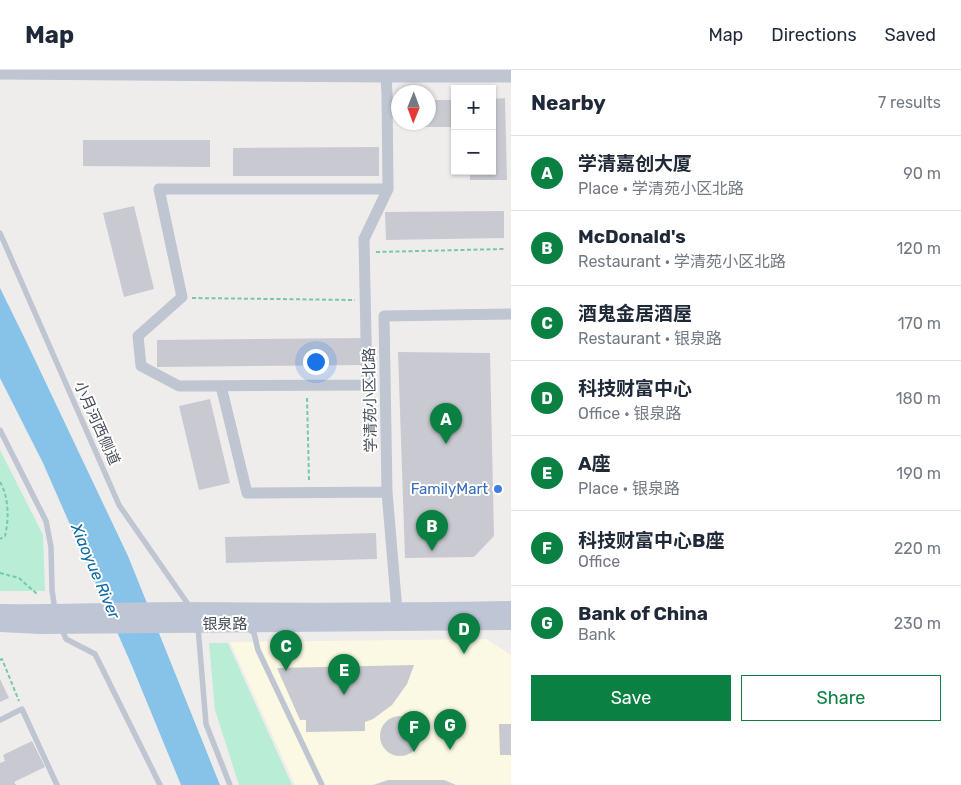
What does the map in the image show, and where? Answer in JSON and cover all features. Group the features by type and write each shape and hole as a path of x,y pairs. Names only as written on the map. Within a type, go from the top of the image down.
{"main road":[{"name":"银泉路","path":"0,612 65,619 511,609"},
{"name":"银泉路","path":"189,617 244,624 511,622"},
{"name":"银泉路","path":"0,624 41,626 65,619"}],"street":[{"path":"0,72 115,71 511,75"},
{"path":"386,75 388,188 364,239 367,385 179,386 141,366 138,336 182,298 159,190 388,188"},
{"name":"学清苑小区北路","path":"397,611 387,492 384,316 511,314"},
{"path":"221,386 247,493 387,492"}],"lane":[{"name":"小月河西侧道","path":"0,233 119,505 189,617"},
{"path":"0,430 46,521 51,546 52,590 65,619 66,639 96,654 160,785"},
{"path":"189,617 206,724 230,785"},
{"path":"244,624 254,633 258,650 322,785"},
{"path":"0,720 22,709 56,785"}],"path":[{"path":"364,252 504,249"},
{"path":"182,298 365,300"},
{"path":"307,385 309,493"},
{"path":"0,482 4,488 7,509 5,536 0,539"},
{"path":"0,574 19,578 37,594"},
{"path":"0,660 2,659 22,709"}],"shaded area":[{"path":"486,639 511,655 511,785 295,785 230,642"}],"green space":[{"path":"0,450 43,535 45,591 0,591"},
{"path":"209,643 228,643 292,785 239,785 215,710"}],"water":[{"name":"Xiaoyue River","path":"0,288 128,556 220,785 181,785 132,666 43,463 0,378"}],"building":[{"path":"505,98 507,180 470,180 470,175 496,175 496,99"},
{"path":"436,100 451,100 451,127 436,127"},
{"path":"83,140 210,140 210,167 83,166"},
{"path":"379,147 379,176 233,176 233,148"},
{"path":"134,206 154,289 124,297 103,213"},
{"path":"504,211 504,238 386,240 385,212"},
{"path":"363,338 363,365 157,367 157,340"},
{"path":"398,352 490,353 494,536 474,557 405,558"},
{"path":"210,399 230,483 199,490 179,406"},
{"path":"376,533 377,559 226,563 225,537"},
{"path":"414,665 407,684 392,705 373,719 365,722 365,731 306,732 306,720 300,720 277,668"},
{"path":"0,679 9,698 0,702"},
{"path":"404,716 411,719 417,725 420,736 419,744 411,753 404,756 396,756 389,753 381,744 380,732 383,725 392,717"},
{"path":"499,724 511,724 511,755 500,755"},
{"path":"32,741 45,767 14,782 16,785 0,785 0,763 5,761 3,755"},
{"path":"388,780 444,780 456,785 373,785"}],"place":[{"name":"学清嘉创大厦","path":"446,444"},
{"name":"FamilyMart","path":"498,489"},
{"name":"McDonald's","path":"432,551"},
{"name":"科技财富中心","path":"464,654"},
{"name":"酒鬼金居酒屋","path":"286,671"},
{"name":"A座","path":"344,695"},
{"name":"Bank of China","path":"450,750"},
{"name":"科技财富中心B座","path":"414,752"}]}
